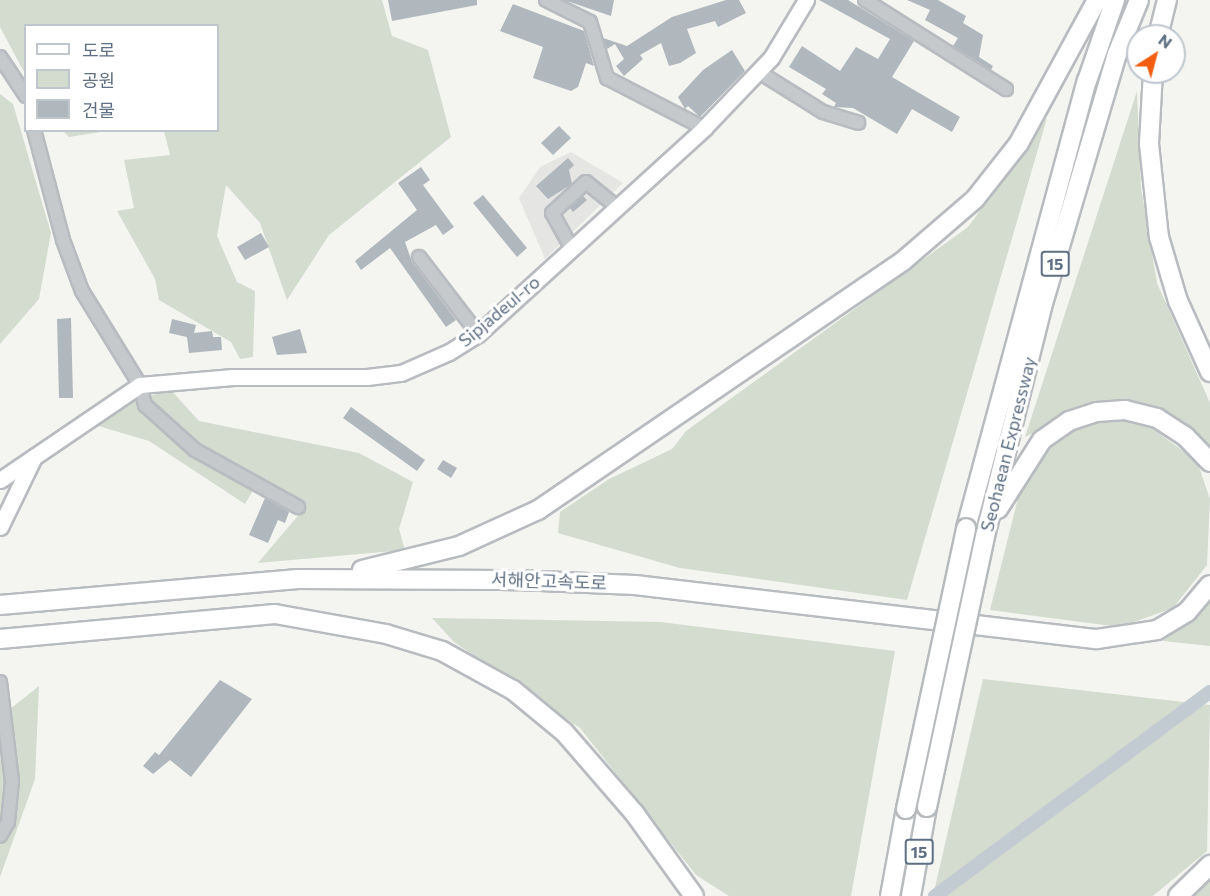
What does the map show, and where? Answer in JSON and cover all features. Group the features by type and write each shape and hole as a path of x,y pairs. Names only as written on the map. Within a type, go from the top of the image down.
{"highway":[{"path":"298,579 459,546 538,510 903,261 975,199 1012,151 1097,0"},
{"name":"Seohaean Expressway","path":"890,896 906,809 966,528 1086,81 1115,0"},
{"name":"Seohaean Expressway","path":"911,896 927,807 986,532 1042,307 1117,54 1139,0"},
{"path":"1161,24 1167,0"},
{"path":"1152,84 1149,144 1159,237 1178,301 1210,372"},
{"path":"986,532 1033,451 1054,430 1081,416 1141,412 1185,436 1210,462"},
{"name":"서해안고속도로","path":"0,605 298,579 635,585 1097,639 1157,630 1187,612 1210,585"},
{"path":"0,639 276,614 386,634 442,651 513,690 564,732 685,879 704,896"},
{"path":"1178,896 1210,865"},
{"path":"685,879 694,896"}],"main road":[{"name":"Sipjadeul-ro","path":"140,385 401,373 478,334 704,128 759,72 803,1"},
{"path":"0,480 36,452 140,385"},
{"path":"0,527 36,452"}],"street":[{"path":"546,0 590,22 607,78 704,128"},
{"path":"865,0 1006,89"},
{"path":"0,57 24,93"},
{"path":"759,72 823,112 858,123"},
{"path":"35,132 63,240 82,291 140,385 145,405 195,450 298,507"},
{"path":"571,247 552,213 586,182 616,206"},
{"path":"419,257 478,334"},
{"path":"0,682 12,781 8,822 0,836"}],"shaded area":[{"path":"571,152 623,183 545,259 519,198 540,167"}],"green space":[{"path":"0,0 382,0 392,36 428,50 451,137 329,235 287,300 260,223 226,185 217,236 237,282 255,291 253,357 240,359 231,342 159,300 155,279 117,211 134,208 124,160 170,155 164,132 219,132 219,24 24,24 24,72 0,27"},
{"path":"1137,91 1141,188 1157,283 1210,403 1210,445 1158,407 1095,402 1025,437"},
{"path":"0,94 13,104 51,233 39,299 0,344"},
{"path":"1047,118 907,600 680,568 558,533 560,512 609,479 672,449 686,431 968,227"},
{"path":"64,132 101,132 69,137"},
{"path":"170,389 199,421 359,453 413,482 399,529 405,550 258,563 307,505 254,489 245,504 149,441 95,425 123,406"},
{"path":"1081,416 1146,424 1197,461 1210,499 1207,565 1173,608 1120,627 990,610 1020,490 1045,451"},
{"path":"1210,598 1210,646 1163,641"},
{"path":"432,618 660,622 895,651 851,896 729,896 696,875 580,728 454,642"},
{"path":"983,679 1210,705 1207,851 1153,896 933,896"},
{"path":"39,686 35,779 0,877 0,717"},
{"path":"1210,880 1210,896 1192,896"}],"building":[{"path":"388,0 477,0 477,5 392,21"},
{"path":"564,0 614,0 611,16"},
{"path":"726,0 739,0 746,13 718,27 715,21 687,29 696,53 680,63 669,66 661,43 640,55 643,59 624,76 616,66 624,59 615,44 607,49 603,38 627,46 672,17"},
{"path":"819,0 848,0 914,41 892,77 960,117 952,132 912,109 897,134 853,108 834,107 836,103 822,94 826,89 789,67 802,46 840,71 856,47 878,59 890,39"},
{"path":"907,0 938,0 966,16 963,23 983,35 979,57 993,66 991,70 953,46 958,38 925,20 930,10"},
{"path":"513,4 584,31 594,66 586,63 578,87 571,91 533,78 543,47 500,31"},
{"path":"732,50 745,71 700,117 688,106 685,109 678,97 703,70"},
{"path":"559,126 571,138 553,155 541,143"},
{"path":"568,158 574,165 569,170 572,184 548,199 536,186"},
{"path":"421,167 430,180 423,185 454,227 443,235 436,225 405,242 412,262 456,320 446,327 390,248 361,270 355,261 417,210 398,183"},
{"path":"483,195 527,248 517,257 473,203"},
{"path":"583,196 587,200 573,212 570,208"},
{"path":"261,233 269,247 245,260 237,247"},
{"path":"71,318 73,398 59,398 57,319"},
{"path":"172,319 196,325 194,333 212,331 213,337 221,337 222,350 189,353 187,337 169,333"},
{"path":"300,329 307,353 277,355 272,337"},
{"path":"351,407 425,460 417,471 343,418"},
{"path":"443,460 457,468 451,478 437,469"},
{"path":"265,498 289,512 285,523 278,520 268,543 249,535"},
{"path":"220,680 252,699 191,777 170,760 153,774 143,766 155,752 159,755"}],"waterway":[{"path":"935,896 1210,692"}]}
